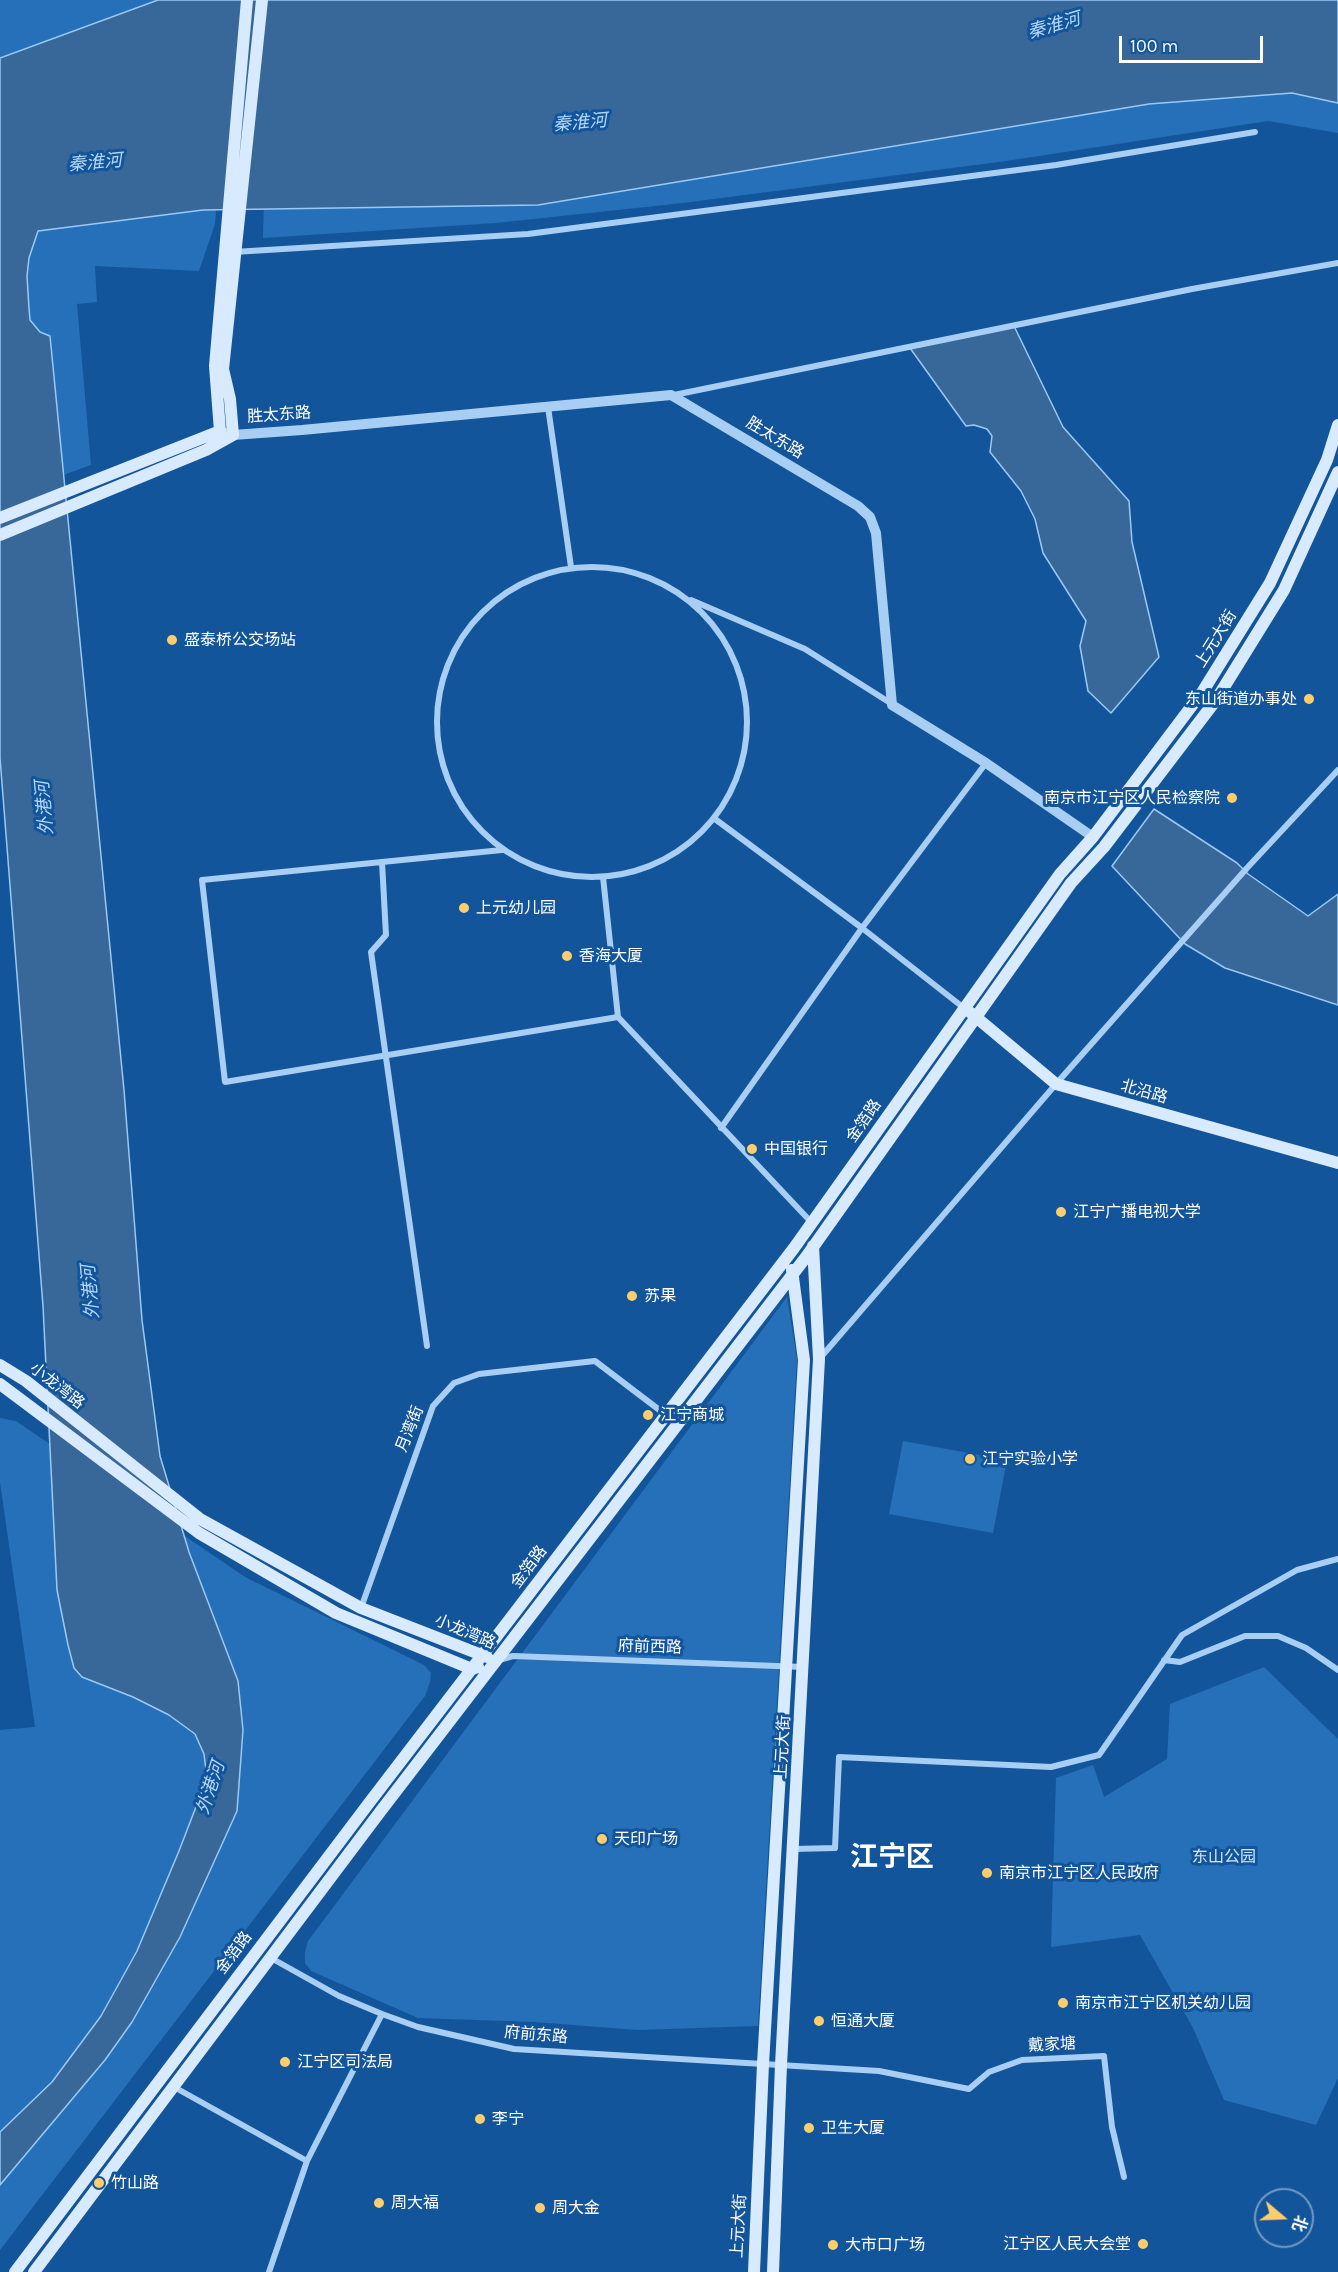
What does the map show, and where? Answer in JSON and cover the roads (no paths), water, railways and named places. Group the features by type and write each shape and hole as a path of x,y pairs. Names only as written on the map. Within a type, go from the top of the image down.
{"main road":[{"name":"胜太东路","path":"0,535 206,450 233,435 230,399 224,369 247,0"},
{"name":"胜太东路","path":"220,431 216,366 262,0"},
{"name":"上元大街","path":"1059,874 1093,837 1203,691 1270,583 1326,460 1338,425"},
{"path":"0,518 220,431"},
{"name":"上元大街","path":"1071,883 1104,847 1216,700 1284,590 1338,472"},
{"name":"金箔路","path":"15,2272 794,1248 1059,874"},
{"name":"金箔路","path":"34,2272 813,1246 1071,883"},
{"name":"北沿路","path":"964,1008 1056,1084 1338,1163"},
{"name":"上元大街","path":"773,2272 781,2065 819,1359 812,1223"},
{"name":"上元大街","path":"754,2272 804,1360 792,1274 794,1248"},
{"name":"小龙湾路","path":"0,1365 26,1381 200,1520 361,1608 496,1661"},
{"name":"小龙湾路","path":"0,1384 199,1533 336,1613 472,1669 496,1661"}],"street":[{"path":"231,245 528,234 1056,165 1255,132"},
{"path":"671,395 1192,289 1338,263"},
{"name":"胜太东路","path":"220,431 233,435 671,395 858,507 870,518 876,533 892,705"},
{"path":"548,407 571,567"},
{"path":"690,599 719,629 741,675 749,724 740,774 715,819 688,846 655,866 603,877 577,878 537,869 502,850 464,813 442,764 436,711 449,660 478,615 520,583 571,567 613,566 654,578 690,599 805,649 986,762 1093,837"},
{"path":"721,1128 862,928 986,762"},
{"path":"819,1359 1056,1084 1247,868 1338,770"},
{"path":"715,819 862,928 964,1008"},
{"path":"502,850 202,880 225,1082 618,1017"},
{"path":"382,862 386,936 371,952 427,1346"},
{"path":"603,877 618,1017 812,1223"},
{"name":"月湾街","path":"361,1608 433,1406 454,1383 479,1374 595,1361 666,1415"},
{"path":"794,1849 835,1848 839,1757 1051,1767 1099,1755 1182,1635 1297,1570 1338,1558"},
{"path":"1164,1660 1179,1662 1245,1636 1278,1635 1306,1648 1338,1670"},
{"name":"府前西路","path":"496,1661 513,1656 803,1667"},
{"name":"府前东路","path":"271,1957 339,1996 382,2014 418,2027 514,2049 781,2065"},
{"path":"269,2272 307,2161 382,2014"},
{"name":"戴家塘","path":"781,2065 879,2071 969,2089 988,2072 1022,2060 1104,2056 1112,2127 1124,2177"},
{"path":"173,2087 307,2161"}],"water":[{"path":"158,0 1338,0 1338,103 1292,93 1149,104 538,205 203,210 38,231 29,258 27,276 30,320 40,332 50,336 124,1090 142,1320 160,1456 189,1552 238,1681 243,1730 237,1811 180,1937 132,2022 105,2060 0,2185 0,2132 52,2082 101,2016 137,1951 204,1786 206,1770 204,1754 195,1734 169,1715 133,1697 82,1677 74,1668 68,1645 57,1590 43,1306 0,758 0,58"},
{"path":"1014,326 1063,427 1129,501 1132,542 1159,657 1111,713 1088,691 1080,646 1086,621 1043,553 1035,519 1021,491 990,452 992,436 987,429 974,425 966,426 910,348"},
{"path":"1154,809 1237,863 1248,874 1308,916 1338,894 1338,1005 1225,968 1185,944 1112,866"}],"place":[{"name":"盛泰桥公交场站","path":"172,640"},
{"name":"东山街道办事处","path":"1309,699"},
{"name":"南京市江宁区人民检察院","path":"1232,798"},
{"name":"上元幼儿园","path":"464,908"},
{"name":"香海大厦","path":"567,956"},
{"name":"中国银行","path":"752,1149"},
{"name":"江宁广播电视大学","path":"1061,1212"},
{"name":"苏果","path":"632,1296"},
{"name":"江宁商城","path":"648,1415"},
{"name":"江宁实验小学","path":"970,1459"},
{"name":"天印广场","path":"602,1839"},
{"name":"南京市江宁区人民政府","path":"987,1873"},
{"name":"南京市江宁区机关幼儿园","path":"1063,2003"},
{"name":"恒通大厦","path":"819,2021"},
{"name":"江宁区司法局","path":"285,2062"},
{"name":"李宁","path":"480,2119"},
{"name":"卫生大厦","path":"809,2128"},
{"name":"竹山路","path":"99,2183"},
{"name":"周大福","path":"379,2203"},
{"name":"周大金","path":"540,2208"},
{"name":"江宁区人民大会堂","path":"1143,2244"},
{"name":"大市口广场","path":"833,2245"}],"district":[{"name":"江宁区","path":"892,1858"}],"water label":[{"name":"秦淮河","path":"1054,26"},
{"name":"秦淮河","path":"580,123"},
{"name":"秦淮河","path":"95,163"},
{"name":"外港河","path":"45,808"},
{"name":"外港河","path":"91,1292"},
{"name":"外港河","path":"211,1788"}],"park label":[{"name":"东山公园","path":"1224,1857"}]}
